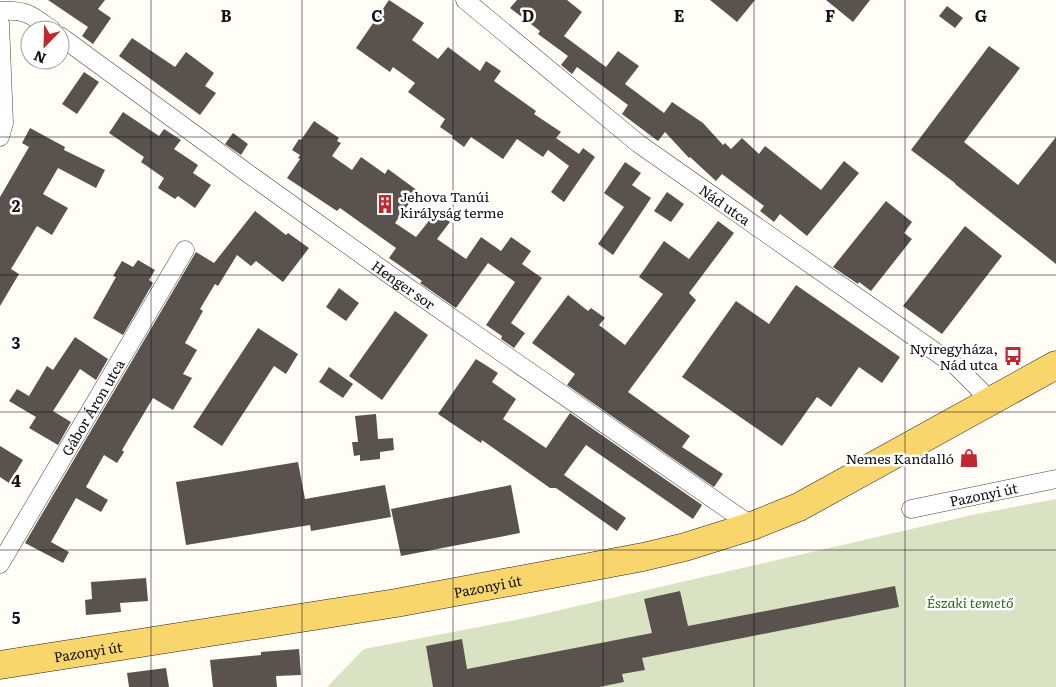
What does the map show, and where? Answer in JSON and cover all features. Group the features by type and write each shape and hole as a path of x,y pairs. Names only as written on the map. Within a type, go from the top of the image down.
{"main road":[{"path":"991,401 1056,365"},
{"name":"Pazonyi út","path":"0,665 406,602 644,557 752,526 799,507 991,401"}],"street":[{"name":"Nád utca","path":"464,0 639,144 957,367 991,401"},
{"path":"0,11 12,10 28,13 38,20"},
{"path":"0,23 4,123 0,137"},
{"name":"Henger sor","path":"70,43 390,275 752,526"},
{"name":"Gábor Áron utca","path":"0,564 185,250"},
{"name":"Pazonyi út","path":"911,509 1056,479"}],"green space":[{"name":"Északi temető","path":"1056,499 1056,687 327,687 364,649 521,619 972,515"}],"building":[{"path":"48,0 105,0 98,9 111,18 93,44 82,36 88,27"},
{"path":"389,0 424,23 412,40 438,59 448,47 480,71 486,61 501,71 494,81 536,111 534,114 561,132 556,138 579,154 583,148 595,157 564,202 551,192 569,166 548,150 543,157 517,139 503,159 471,137 464,147 440,127 445,119 408,92 415,83 393,67 390,72 356,48"},
{"path":"517,0 567,0 582,12 564,36 606,67 618,51 639,66 625,84 664,113 672,102 703,123 723,145 725,143 731,149 742,138 759,154 765,146 821,190 844,161 859,173 807,236 780,214 774,222 760,211 764,206 722,174 716,181 689,158 665,132 658,141 622,114 628,105 577,67 572,74 561,65 568,56 538,34 540,31 510,8"},
{"path":"710,0 755,0 737,22"},
{"path":"826,0 870,0 853,22"},
{"path":"947,6 963,18 955,28 939,16"},
{"path":"132,38 175,67 186,52 214,73 205,86 216,93 200,115 119,56"},
{"path":"989,46 1020,68 964,142 1018,185 1056,137 1056,264 911,150"},
{"path":"84,72 99,82 77,114 62,104"},
{"path":"123,112 159,136 164,129 181,140 174,149 198,165 193,173 211,185 195,208 178,196 175,199 158,188 164,178 141,162 144,157 109,133"},
{"path":"314,121 339,138 337,141 341,143 332,156 352,170 361,157 385,174 388,169 418,191 395,223 416,237 436,212 450,222 437,239 466,259 481,237 501,251 511,237 531,251 522,264 542,278 511,323 525,333 514,348 501,339 502,336 486,325 515,282 488,263 456,308 389,258 396,248 340,208 337,211 287,178 300,159 298,158 300,155 292,150"},
{"path":"30,128 65,147 64,150 105,170 96,188 58,168 43,194 68,208 52,235 37,226 11,269 19,274 0,306 0,197 29,147 22,143"},
{"path":"233,133 248,144 241,155 225,144"},
{"path":"625,162 641,173 632,185 651,198 613,255 598,244 624,207 604,193"},
{"path":"667,192 684,204 671,222 654,211"},
{"path":"886,201 912,222 904,233 912,239 871,291 833,267"},
{"path":"255,211 286,235 288,233 309,248 283,282 256,261 251,266 237,255 218,286 215,284 200,309 203,311 185,343 197,350 183,374 192,378 173,410 153,398 122,450 124,452 117,463 104,455 86,487 108,500 101,512 76,498 51,542 69,552 63,563 25,543 196,252 214,263"},
{"path":"718,221 734,233 689,293 696,300 628,392 690,436 682,447 723,474 714,487 567,385 575,374 532,343 568,295 588,311 591,308 605,318 599,325 625,345 663,294 639,277 664,241 689,259"},
{"path":"965,226 1002,256 942,334 903,306"},
{"path":"138,260 155,270 149,280 153,283 123,335 93,318 116,277 113,276 122,261 133,267"},
{"path":"796,285 900,357 882,383 859,367 831,407 817,397 782,446 682,377 736,301 769,324"},
{"path":"339,288 359,303 346,321 326,307"},
{"path":"395,311 428,335 382,400 349,376"},
{"path":"258,328 298,354 286,374 274,366 222,446 193,427"},
{"path":"75,337 108,359 96,380 80,369 53,411 71,422 58,445 29,428 36,417 9,401 17,389 29,396 47,366 53,370"},
{"path":"476,359 498,373 492,382 516,399 503,419 546,448 570,413 702,505 693,519 586,445 564,475 626,518 617,531 556,488 550,488 482,440 481,443 438,414"},
{"path":"329,367 353,384 343,398 319,382"},
{"path":"376,414 378,439 393,438 394,450 380,452 380,459 360,461 360,455 354,456 352,442 358,442 355,416"},
{"path":"0,446 23,460 9,483 0,477"},
{"path":"298,462 305,499 385,485 391,517 311,531 310,525 186,545 176,482"},
{"path":"511,485 520,533 401,556 391,509"},
{"path":"146,578 148,601 120,603 121,612 86,615 85,600 92,599 91,582"},
{"path":"895,586 899,607 642,658 645,670 622,674 624,682 599,687 433,687 426,646 462,639 467,669 652,633 644,599 680,591 688,626"},
{"path":"299,649 301,675 276,676 277,687 213,687 210,660 261,655 261,652"},
{"path":"166,668 169,687 129,687 127,673"}],"place":[{"name":"Jehova Tanúi királyság terme","path":"385,204"},
{"name":"Nyíregyháza, Nád utca","path":"1013,356"},
{"name":"Nemes Kandalló","path":"969,458"}]}
